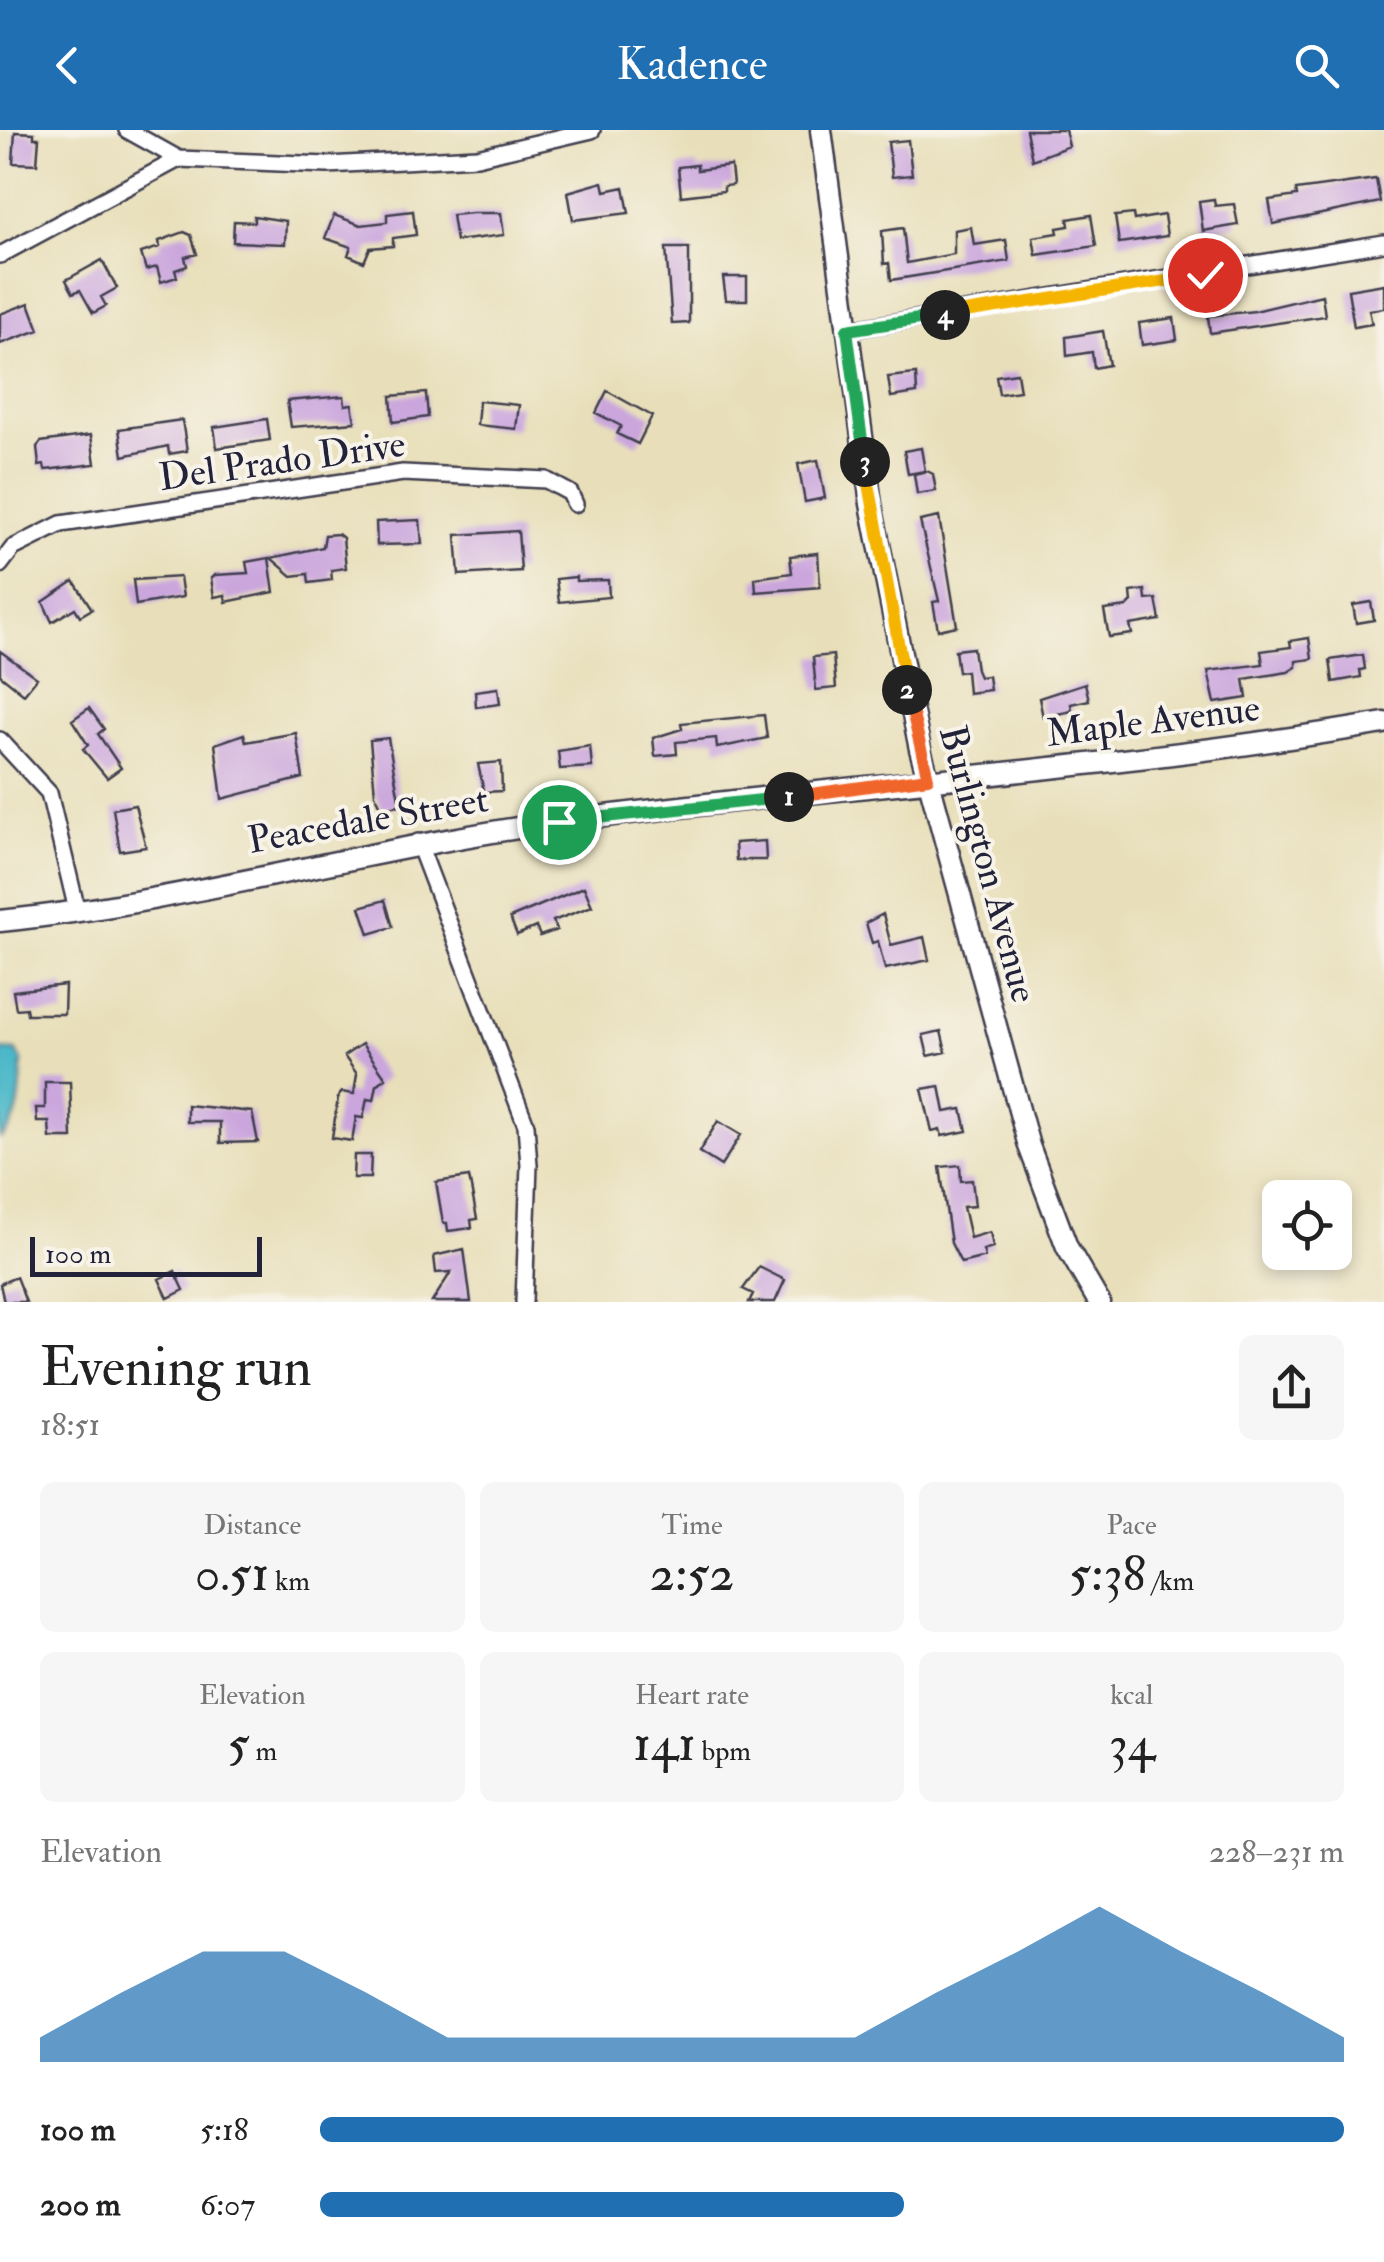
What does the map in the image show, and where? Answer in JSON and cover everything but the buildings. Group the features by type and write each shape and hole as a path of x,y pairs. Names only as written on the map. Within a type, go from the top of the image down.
{"main road":[{"name":"Burlington Avenue","path":"821,130 885,586 928,778 1000,1054 1039,1176 1067,1248 1099,1302"},
{"name":"Maple Avenue","path":"928,778 1245,747 1384,723"},
{"name":"Peacedale Street","path":"0,921 77,910 418,842 928,778"}],"street":[{"path":"127,130 179,159 327,166 477,157 592,130"},
{"path":"0,255 179,159"},
{"path":"847,330 1384,243"},
{"name":"Del Prado Drive","path":"0,565 14,548 61,524 403,473 546,480 570,493 575,504"},
{"path":"0,740 49,793 77,910"},
{"path":"418,842 526,1125 529,1165 524,1302"}],"water":[{"path":"0,1050 16,1051 22,1060 16,1113 0,1138"}],"route":[{"path":"559,822 900,785 928,778 885,586 847,330 1205,275"}]}
